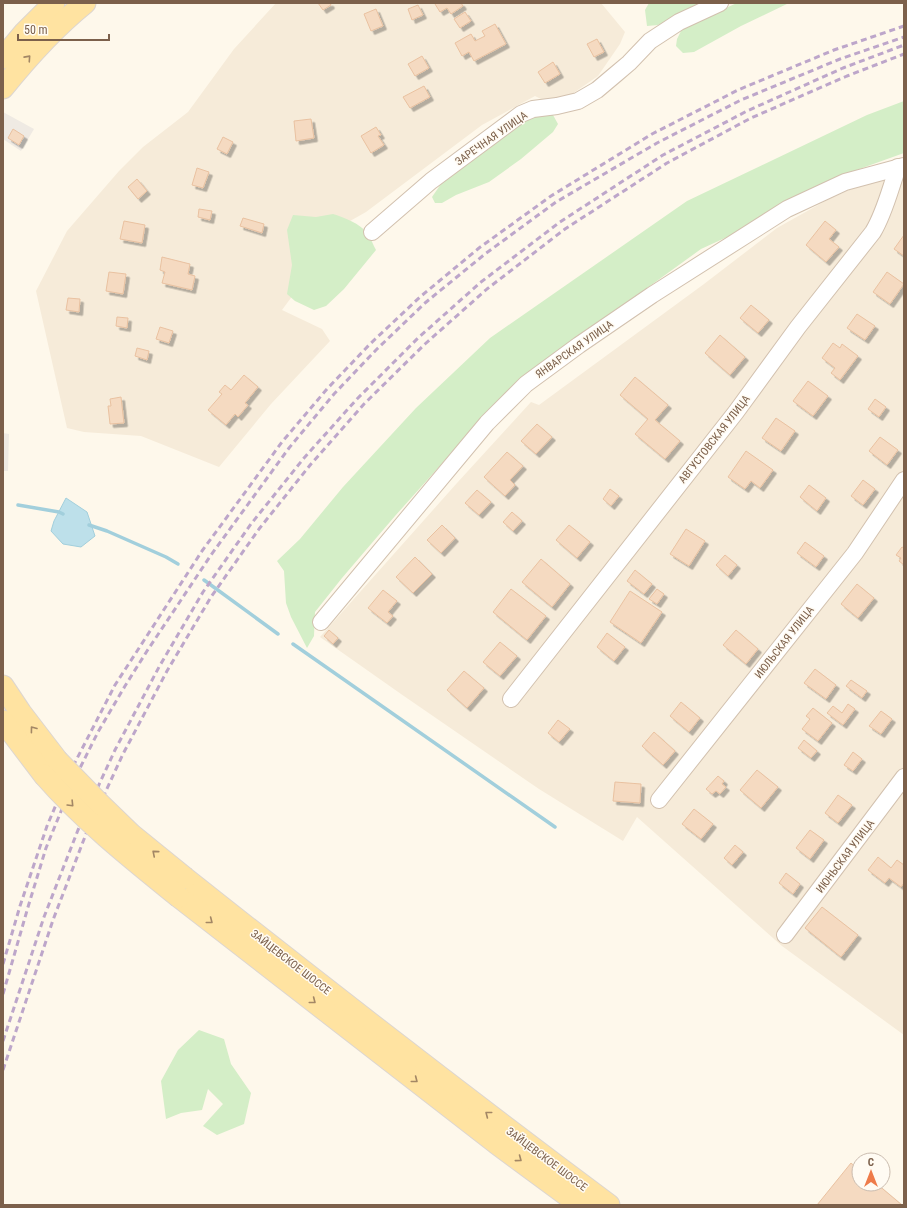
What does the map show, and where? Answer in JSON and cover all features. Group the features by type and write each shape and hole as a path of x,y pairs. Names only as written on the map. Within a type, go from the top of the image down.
{"main road":[{"path":"3,58 54,3"},
{"path":"3,88 44,40 85,3"},
{"name":"ЗАЙЦЕВСКОЕ ШОССЕ","path":"3,686 21,713 57,760 132,835 182,888 477,1128 580,1205"},
{"name":"ЗАЙЦЕВСКОЕ ШОССЕ","path":"3,721 44,775 81,814 116,847 182,888 393,1041 609,1205"}],"street":[{"name":"ЗАРЕЧНАЯ УЛИЦА","path":"372,232 430,181 521,114 533,108 557,106 578,101 597,90 629,63 650,41 679,22 720,3"},
{"name":"ЯНВАРСКАЯ УЛИЦА","path":"321,622 487,423 526,384 652,294 787,209 845,182 901,166"},
{"name":"АВГУСТОВСКАЯ УЛИЦА","path":"511,699 736,412 798,328 873,232 880,219 901,166"},
{"name":"ИЮЛЬСКАЯ УЛИЦА","path":"659,800 855,553 904,480"},
{"name":"ИЮНЬСКАЯ УЛИЦА","path":"785,935 904,777"}],"shaded area":[{"path":"276,3 601,3 625,32 620,44 598,76 572,94 551,104 535,96 482,125 366,212 343,225 282,310 322,329 330,341 271,404 219,467 141,436 84,432 67,428 36,291 67,231 119,171 143,147 188,112 234,49"},
{"path":"3,112 34,129 21,151 3,139"},
{"path":"904,177 904,1035 782,946 637,817 623,841 539,789 320,637 531,402 539,405 704,284 777,228 827,200 863,184 867,180 880,181"},
{"path":"3,433 9,434 8,471 3,471"}],"green space":[{"path":"649,3 710,3 658,25 647,26 645,10"},
{"path":"737,3 789,3 741,26 694,52 683,53 676,46 677,39 683,27"},
{"path":"904,101 904,153 837,177 738,232 701,249 549,359 498,401 395,516 315,612 314,636 307,648 291,617 286,603 284,571 277,561 300,539 343,487 416,408 490,338 687,201 867,115"},
{"path":"536,114 553,115 558,124 553,132 521,159 489,182 456,195 442,203 435,203 432,197 443,181 471,158 489,149 500,138"},
{"path":"333,214 352,221 361,227 370,237 376,250 344,289 326,306 314,310 295,301 287,294 292,265 287,230 293,215 316,217"},
{"path":"199,1030 224,1039 231,1064 251,1093 244,1124 217,1135 203,1126 223,1104 208,1089 202,1110 181,1113 166,1119 161,1081 178,1050"}],"water":[{"path":"66,498 87,512 95,536 81,547 63,544 51,531 54,521"}],"building":[{"path":"318,3 330,3 331,5 323,10"},
{"path":"461,3 463,6 451,14 447,8 440,12 435,4"},
{"path":"418,5 423,15 412,20 408,9"},
{"path":"376,9 383,26 371,31 364,14"},
{"path":"465,12 471,21 460,28 454,19"},
{"path":"495,24 506,44 474,61 469,52 462,56 455,43 471,34 475,41 485,36 482,31"},
{"path":"597,39 604,52 594,57 587,44"},
{"path":"422,56 429,68 415,76 408,64"},
{"path":"553,62 560,74 545,83 538,72"},
{"path":"424,86 430,97 410,108 403,97"},
{"path":"311,119 314,138 296,141 294,121"},
{"path":"376,127 381,135 378,136 384,145 371,153 361,136"},
{"path":"13,129 24,136 19,145 8,138"},
{"path":"223,137 233,142 227,154 217,149"},
{"path":"197,168 209,172 203,188 192,185"},
{"path":"137,179 147,191 138,199 128,187"},
{"path":"199,209 212,211 210,220 198,217"},
{"path":"243,218 264,224 262,233 240,226"},
{"path":"124,221 145,225 142,243 120,239"},
{"path":"825,221 836,230 829,239 839,247 826,262 806,245"},
{"path":"904,235 904,256 894,249"},
{"path":"162,257 190,264 188,274 195,276 192,290 162,283 165,272 160,270"},
{"path":"109,272 126,274 123,294 106,291"},
{"path":"887,272 904,284 890,304 873,292"},
{"path":"68,298 80,299 79,312 66,310"},
{"path":"751,305 769,320 758,333 740,318"},
{"path":"857,314 875,326 865,340 847,328"},
{"path":"117,317 128,318 127,328 116,326"},
{"path":"160,327 173,331 169,343 156,339"},
{"path":"720,335 745,357 730,375 705,353"},
{"path":"833,343 840,348 842,344 858,356 840,380 831,373 835,368 822,358"},
{"path":"137,348 149,351 147,360 135,356"},
{"path":"244,375 258,387 245,403 248,405 238,417 235,414 226,425 208,410 222,394 219,392 225,385 231,390"},
{"path":"635,377 668,405 655,420 680,441 665,459 635,434 648,419 620,395"},
{"path":"808,381 828,396 813,416 793,401"},
{"path":"121,397 124,423 110,424 108,406 111,406 110,399"},
{"path":"875,399 886,407 879,417 868,409"},
{"path":"776,418 795,431 781,451 762,438"},
{"path":"537,424 552,437 536,454 521,441"},
{"path":"880,437 898,450 887,465 869,451"},
{"path":"746,451 773,470 760,488 751,481 745,489 728,477"},
{"path":"507,452 523,466 510,480 515,485 505,496 484,477"},
{"path":"863,480 875,489 863,505 851,496"},
{"path":"809,485 826,498 817,511 800,497"},
{"path":"610,489 619,496 611,506 603,499"},
{"path":"477,490 491,502 479,515 465,503"},
{"path":"512,512 522,521 513,531 503,522"},
{"path":"442,525 455,538 441,553 427,540"},
{"path":"569,525 590,542 577,558 556,540"},
{"path":"686,529 705,541 689,566 670,554"},
{"path":"805,542 824,556 816,567 797,553"},
{"path":"902,547 904,548 904,565 899,561 901,558 896,555"},
{"path":"725,555 737,565 728,576 716,565"},
{"path":"415,557 432,574 413,593 396,577"},
{"path":"541,559 570,584 552,607 522,582"},
{"path":"635,570 652,584 644,594 627,581"},
{"path":"857,584 874,598 858,618 841,604"},
{"path":"511,589 546,616 527,640 493,612"},
{"path":"657,589 664,594 657,604 649,599"},
{"path":"383,590 397,601 388,612 393,616 387,623 368,608"},
{"path":"630,591 662,612 641,643 610,622"},
{"path":"329,630 338,638 333,644 324,636"},
{"path":"736,630 758,649 746,664 723,645"},
{"path":"607,633 625,647 614,661 597,647"},
{"path":"500,642 517,656 500,676 483,662"},
{"path":"815,669 836,685 826,699 804,683"},
{"path":"464,671 484,688 467,708 447,690"},
{"path":"851,680 867,691 862,698 846,686"},
{"path":"681,702 700,718 689,732 670,716"},
{"path":"848,704 855,709 843,725 827,713 833,706 842,713"},
{"path":"813,708 832,723 818,741 802,729 810,719 806,716"},
{"path":"881,711 892,719 881,734 869,726"},
{"path":"558,720 570,729 559,742 548,733"},
{"path":"654,732 675,751 663,765 642,746"},
{"path":"804,740 817,751 811,758 798,748"},
{"path":"853,752 862,759 853,771 844,765"},
{"path":"757,770 778,787 761,808 740,790"},
{"path":"718,776 724,781 722,784 726,787 720,794 716,791 712,794 706,789"},
{"path":"615,782 641,784 640,803 613,801"},
{"path":"838,795 852,805 838,823 825,813"},
{"path":"694,809 713,824 701,839 682,824"},
{"path":"810,830 824,840 810,859 796,848"},
{"path":"735,845 743,852 732,865 724,858"},
{"path":"878,857 891,868 897,860 904,865 904,883 901,887 889,878 885,883 868,870"},
{"path":"786,873 800,884 793,894 779,883"},
{"path":"822,907 858,935 841,957 805,928"},
{"path":"851,1163 851,1192 887,1192 902,1205 817,1205"}],"waterway":[{"path":"18,505 63,514"},
{"path":"89,525 107,531 166,557 178,564"},
{"path":"204,580 278,634"},
{"path":"293,644 555,827"}],"railway":[{"path":"3,964 20,906 47,826 69,774 115,685 202,551 282,442 327,389 370,344 420,297 479,248 551,196 652,134 738,90 834,50 904,26"},
{"path":"3,994 46,848 73,782 98,732 147,651 211,555 289,448 334,394 376,350 425,303 485,254 556,202 657,143 741,100 840,59 904,37"},
{"path":"3,1041 44,917 78,830 115,750 159,667 203,592 251,524 304,458 357,399 418,338 481,282 560,222 663,155 747,111 843,68 904,45"},
{"path":"3,1070 53,920 86,834 123,754 167,671 211,597 259,529 311,464 364,404 425,344 487,289 565,229 667,163 751,118 847,76 904,54"}]}
